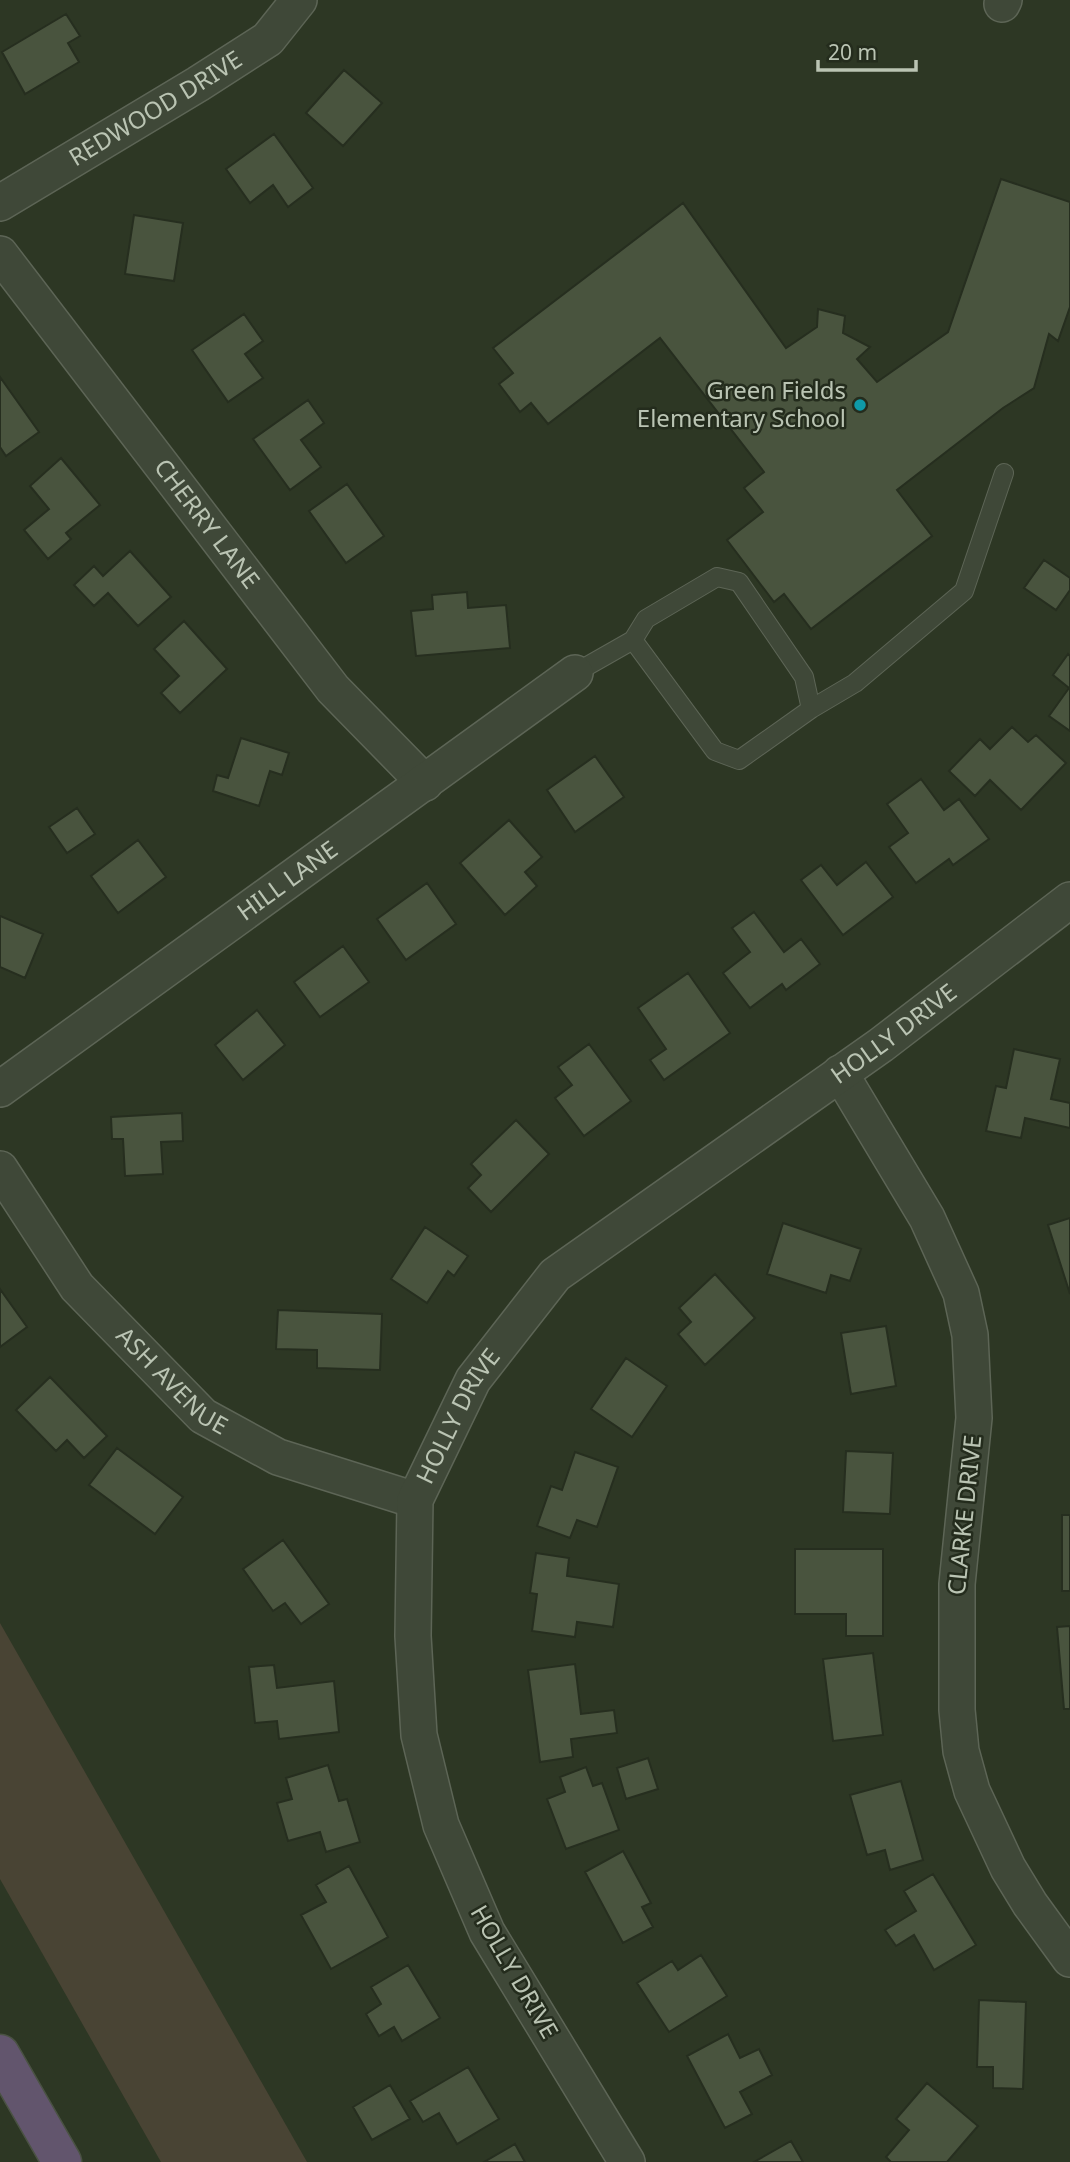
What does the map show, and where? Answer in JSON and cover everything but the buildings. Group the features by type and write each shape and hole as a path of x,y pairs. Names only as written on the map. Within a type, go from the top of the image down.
{"highway":[{"path":"0,2054 62,2162"}],"street":[{"name":"REDWOOD DRIVE","path":"0,204 198,85 268,39 299,0"},
{"name":"CHERRY LANE","path":"0,254 333,689 425,783"},
{"name":"HILL LANE","path":"0,1089 575,673"},
{"name":"HOLLY DRIVE","path":"627,2162 487,1932 441,1825 419,1735 413,1636 415,1500 472,1380 555,1275 881,1045 1070,900"},
{"name":"CLARKE DRIVE","path":"841,1073 927,1218 961,1293 970,1335 974,1418 957,1584 956,1674 961,1751 972,1791 1009,1868 1037,1915 1070,1959"},
{"name":"ASH AVENUE","path":"0,1169 76,1287 203,1416 278,1457 415,1500"}],"lane":[{"path":"633,639 715,751 739,760 810,709 855,683 964,591 1004,473"},
{"path":"575,673 633,639 646,619 717,577 739,582 804,677 810,709"}],"shaded area":[{"path":"0,1623 307,2162 161,2162 0,1879"}],"place":[{"name":"Green Fields Elementary School","path":"860,405"}]}
